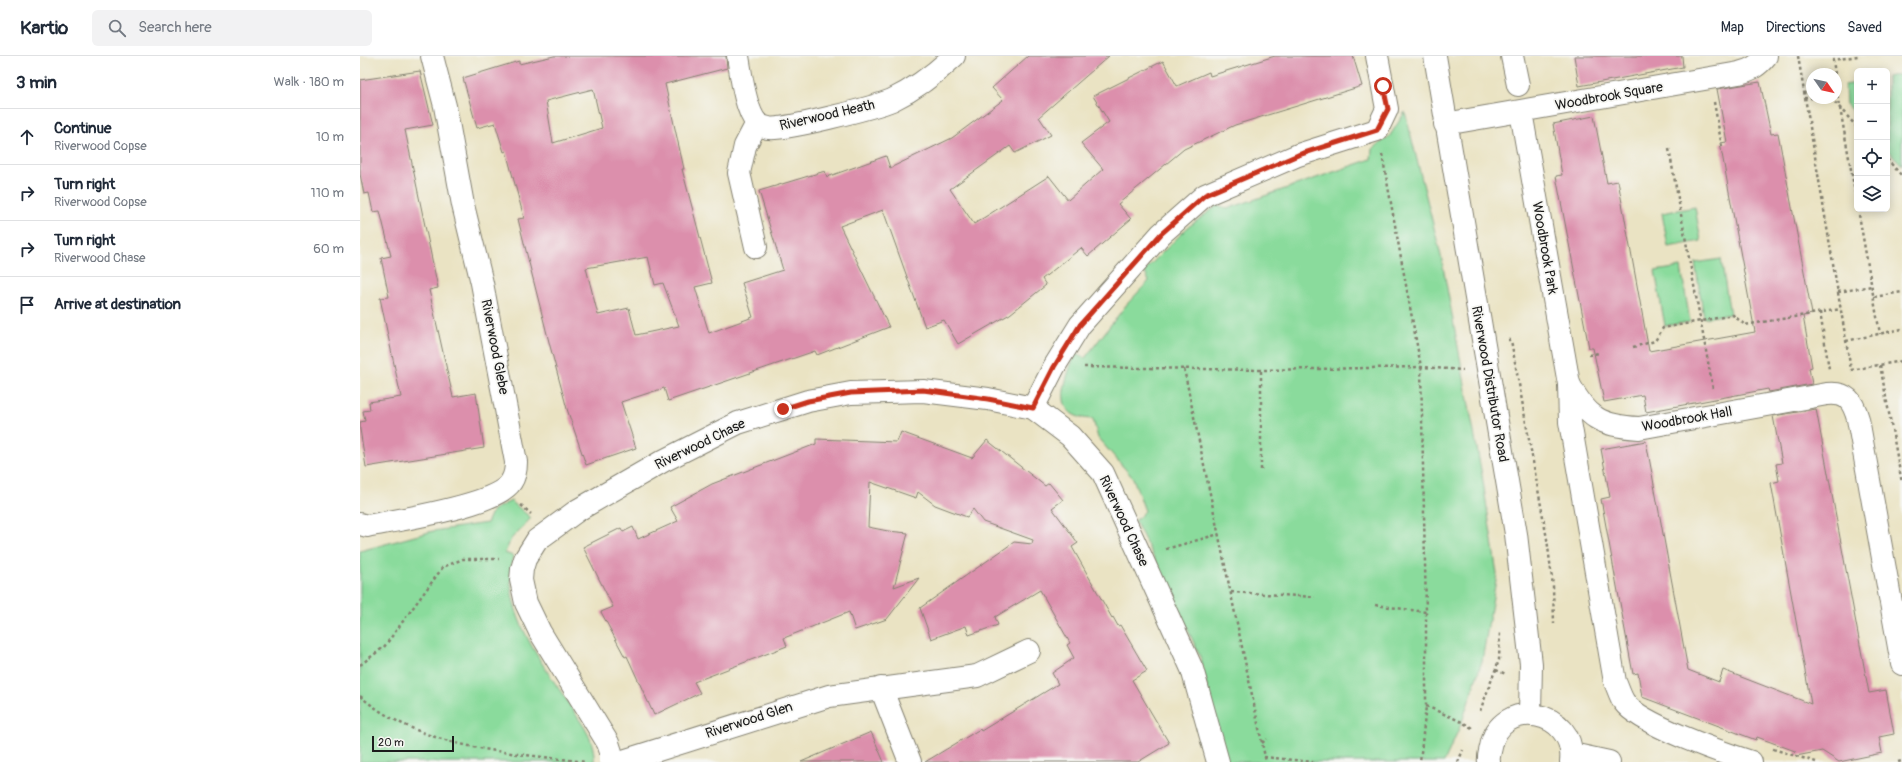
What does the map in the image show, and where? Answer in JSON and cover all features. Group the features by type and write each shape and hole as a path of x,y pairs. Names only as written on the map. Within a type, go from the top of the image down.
{"street":[{"name":"Riverwood Glebe","path":"360,524 367,526 477,502 503,490 511,483 515,473 516,462 482,283 463,205 444,106 432,56"},
{"path":"738,56 747,103 757,123 745,146 739,172 756,247"},
{"name":"Riverwood Heath","path":"757,123 768,128 785,127 821,120 891,100 918,85 954,56"},
{"path":"1033,408 1054,367 1080,325 1161,234 1205,195 1298,155 1377,130 1388,109 1377,56"},
{"name":"Riverwood Distributor Road","path":"1435,56 1445,124 1516,534 1531,664 1530,714"},
{"path":"1512,56 1518,85"},
{"name":"Woodbrook Square","path":"1445,124 1521,112 1752,70 1761,64 1766,56"},
{"name":"Woodbrook Park","path":"1521,112 1569,384"},
{"path":"1569,384 1571,430 1615,682 1624,702 1646,720 1725,754 1751,762"},
{"name":"Woodbrook Hall","path":"1569,384 1578,400 1587,412 1595,419 1610,425 1639,428 1833,384"},
{"path":"1833,384 1852,403 1858,419 1902,664"},
{"name":"Riverwood Chase","path":"611,762 611,752 608,743 531,616 523,593 521,580 525,559 537,540 550,529 578,510 663,461 738,423 808,401 851,393 923,390 988,399 1033,408 1070,436 1103,473 1192,669 1218,762"},
{"name":"Riverwood Glen","path":"620,762 829,696 977,676 1029,651"},
{"path":"881,688 910,762"},
{"path":"1489,762 1492,741 1504,723 1516,716 1530,714 1543,716 1554,722 1564,731 1570,742 1572,758 1609,762"}],"path":[{"path":"1798,56 1851,370"},
{"path":"1834,68 1833,60 1858,56"},
{"path":"1710,78 1722,147"},
{"path":"1836,104 1854,124"},
{"path":"1839,104 1854,186"},
{"path":"1377,130 1421,367 1426,612 1426,706 1420,762"},
{"path":"1669,149 1714,396"},
{"path":"1890,162 1902,176"},
{"path":"1859,212 1880,334"},
{"path":"1838,292 1872,286"},
{"path":"1874,297 1902,292"},
{"path":"1633,346 1655,341 1663,328 1733,315 1745,325 1840,309"},
{"path":"1820,312 1833,384 1851,370 1902,361"},
{"path":"1846,340 1902,329"},
{"path":"1880,365 1902,483"},
{"path":"1054,367 1261,370 1421,367 1464,370"},
{"path":"1184,369 1266,762"},
{"path":"1261,370 1261,470"},
{"path":"503,490 550,529"},
{"path":"1142,557 1219,534"},
{"path":"360,665 384,647 438,573 449,563 463,559 525,559"},
{"path":"1231,592 1315,597"},
{"path":"1375,605 1426,612"},
{"path":"1496,670 1499,660 1499,640"},
{"path":"360,696 393,718 444,740 490,751 590,762"},
{"path":"1426,706 1462,722 1473,729"},
{"path":"1262,743 1267,739"},
{"path":"1771,748 1816,762"},
{"path":"1264,756 1313,762"},
{"path":"1898,762 1902,761"}],"green space":[{"path":"1902,74 1902,165 1890,152 1890,76"},
{"path":"1854,84 1854,113 1846,104 1845,85"},
{"path":"1405,112 1441,256 1482,475 1497,574 1482,661 1462,722 1444,762 1223,762 1201,659 1169,587 1135,521 1145,511 1133,478 1098,438 1093,419 1079,417 1070,412 1065,405 1064,396 1067,375 1075,354 1085,358 1127,304 1149,281 1144,271 1187,228 1218,205 1227,209 1371,159 1372,149 1389,137"},
{"path":"1695,207 1701,241 1668,247 1662,213"},
{"path":"1721,259 1730,314 1704,318 1695,263"},
{"path":"1681,267 1690,322 1665,326 1655,271"},
{"path":"511,501 531,518 511,539 505,553 513,556 511,577 513,598 519,618 527,638 538,657 588,734 593,747 594,762 360,762 360,551 433,531 487,523 493,510"}],"building":[{"path":"554,56 726,56 727,68 665,84 684,169 682,169 712,283 695,287 709,333 753,317 742,283 783,270 759,191 825,171 827,177 886,156 890,168 952,138 1003,100 992,88 1028,56 1109,56 1039,117 1051,135 1015,153 1010,146 950,189 974,224 1049,176 1068,200 1103,169 1081,143 1109,122 1093,96 1163,61 1177,86 1209,72 1210,76 1275,56 1353,56 1362,86 1235,125 1184,149 1118,204 1131,219 1088,256 1081,248 1042,279 1046,285 1010,314 958,344 944,320 925,327 883,210 840,226 889,327 817,355 815,351 668,401 664,388 621,402 636,448 586,465 567,409 550,346 518,219 524,218 506,151 504,152 495,123 477,128 463,78 519,61 519,64","holes":["593,89 602,128 553,143 546,101","648,257 655,285 663,283 679,326 636,335 629,308 598,315 586,268"]},
{"path":"1574,56 1682,56 1683,67 1579,86"},
{"path":"420,71 433,125 405,130 438,288 429,290 453,397 476,393 484,448 366,467 360,429 360,422 365,421 363,411 370,410 369,402 401,397 380,298 389,297 381,258 391,256 380,211 373,212 369,193 364,194 360,174 360,80"},
{"path":"1760,82 1771,134 1778,133 1812,314 1803,316 1812,367 1809,368 1812,384 1769,392 1768,389 1646,412 1643,395 1604,402 1593,348 1589,348 1556,176 1562,175 1553,124 1594,116 1607,183 1618,181 1649,351 1755,332 1720,143 1727,142 1717,89"},
{"path":"1816,409 1869,693 1886,690 1894,734 1879,737 1882,753 1839,762 1822,751 1796,756 1795,751 1757,737 1756,740 1642,697 1638,673 1633,674 1601,499 1610,497 1601,449 1646,441 1688,670 1719,682 1723,670 1811,704 1771,483 1779,481 1776,464 1782,463 1773,416"},
{"path":"901,432 972,458 987,440 1045,486 1049,483 1063,500 1052,508 1078,543 1072,547 1112,618 1113,617 1118,626 1120,625 1147,671 1132,680 1169,743 1138,762 925,762 980,729 981,731 1058,684 1052,673 1074,658 1067,645 1070,643 1040,590 995,617 998,625 969,635 966,626 931,639 920,608 1014,542 1032,544 1033,540 983,522 973,509 967,517 935,505 918,492 916,498 870,482 868,527 908,533 894,587 919,578 887,619 855,630 849,612 784,638 787,646 694,682 700,693 654,715 627,656 625,657 601,612 613,607 583,547 621,528 623,532 633,527 638,539 678,521 670,507 712,484 816,444 816,439 897,442"},
{"path":"871,732 884,762 801,762"}],"route":[{"path":"783,409 808,401 851,393 923,390 988,399 1033,408 1054,367 1080,325 1161,234 1205,195 1298,155 1348,141 1377,130 1388,109 1383,86"}]}
